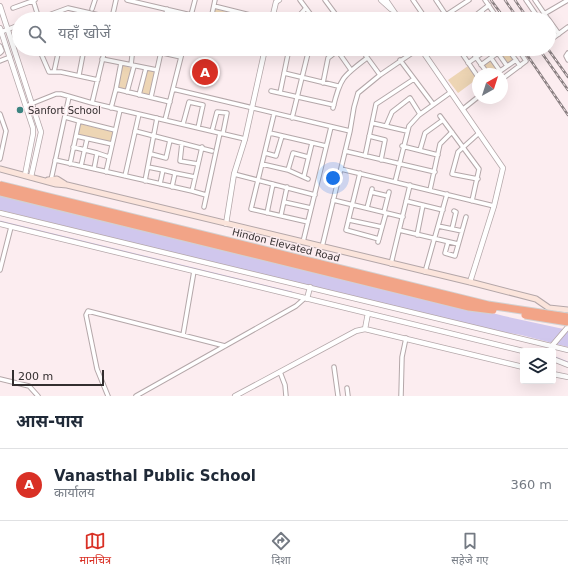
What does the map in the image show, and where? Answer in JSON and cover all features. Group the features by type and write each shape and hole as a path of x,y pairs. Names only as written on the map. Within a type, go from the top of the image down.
{"highway":[{"name":"Hindon Elevated Road","path":"0,186 488,305 568,317"},
{"name":"Hindon Elevated Road","path":"0,192 469,307 568,325"}],"main road":[{"path":"0,169 49,180 56,184 67,185 470,282 536,299 549,308 568,310"},
{"path":"549,308 553,322 568,325"}],"street":[{"path":"18,0 20,5"},
{"path":"13,8 34,0 37,12"},
{"path":"92,9 95,0"},
{"path":"113,12 116,0"},
{"path":"127,0 176,12"},
{"path":"192,12 195,0"},
{"path":"213,12 216,0"},
{"path":"272,0 278,1 274,12"},
{"path":"300,0 309,12"},
{"path":"325,0 334,12"},
{"path":"381,0 393,10"},
{"path":"386,0 393,10"},
{"path":"413,0 421,12"},
{"path":"437,0 444,12"},
{"path":"451,12 469,0"},
{"path":"485,0 494,12"},
{"path":"526,0 534,12"},
{"path":"535,0 543,12"},
{"path":"547,12 568,0"},
{"path":"481,11 489,5"},
{"path":"0,6 12,41"},
{"path":"214,6 238,12"},
{"path":"55,12 68,8 86,12"},
{"path":"302,12 306,8"},
{"path":"556,36 568,27"},
{"path":"12,28 1,30 26,106 33,134 24,175"},
{"path":"556,30 559,34"},
{"path":"0,46 2,51 0,53"},
{"path":"568,54 566,56 568,60"},
{"path":"17,56 41,132 31,177"},
{"path":"42,56 49,72 78,75 98,80"},
{"path":"54,72 57,56"},
{"path":"78,75 82,56"},
{"path":"92,103 103,56"},
{"path":"127,92 132,65 132,56"},
{"path":"151,97 159,56"},
{"path":"165,120 181,57 178,56"},
{"path":"226,224 234,174 245,139 264,56"},
{"path":"280,93 288,56"},
{"path":"292,118 308,56"},
{"path":"323,83 328,58 330,56"},
{"path":"340,56 351,70"},
{"path":"322,247 358,93 407,56"},
{"path":"426,56 503,168 494,206 470,282"},
{"path":"464,56 472,69"},
{"path":"481,65 494,56"},
{"path":"500,56 507,66"},
{"path":"513,56 520,66"},
{"path":"508,75 526,60 523,56"},
{"path":"0,60 10,57"},
{"path":"468,63 476,57 483,68"},
{"path":"271,91 298,96 333,107 338,86 351,70 368,58 380,75"},
{"path":"491,58 496,68"},
{"path":"102,60 157,70"},
{"path":"400,60 433,104"},
{"path":"504,68 516,60"},
{"path":"111,108 121,63"},
{"path":"139,95 146,68"},
{"path":"284,73 338,86"},
{"path":"365,156 377,103 414,79"},
{"path":"116,89 170,102"},
{"path":"173,89 350,131"},
{"path":"395,182 402,146 410,123 450,92"},
{"path":"26,106 56,94 245,139"},
{"path":"49,180 56,160 69,97"},
{"path":"386,126 392,112 410,98 420,114"},
{"path":"183,124 189,102 203,105 198,128"},
{"path":"462,109 472,102"},
{"path":"106,172 120,110"},
{"path":"204,208 227,113 217,112 212,131"},
{"path":"0,114 6,131 0,159"},
{"path":"125,176 139,114"},
{"path":"274,114 251,209 308,222"},
{"path":"440,116 479,169 478,180 472,200"},
{"path":"65,117 115,130"},
{"path":"145,181 157,118"},
{"path":"420,150 424,134 444,120"},
{"path":"70,164 79,121"},
{"path":"372,123 406,131"},
{"path":"303,243 331,127"},
{"path":"135,131 212,151"},
{"path":"430,190 442,140 452,132"},
{"path":"270,133 326,146"},
{"path":"478,180 452,174 458,152 462,146 479,133"},
{"path":"76,136 112,144"},
{"path":"264,153 276,156 282,136"},
{"path":"370,136 385,141 381,160"},
{"path":"81,166 87,138"},
{"path":"151,154 166,158 170,140"},
{"path":"182,143 180,161 198,164"},
{"path":"304,176 312,143"},
{"path":"402,146 438,154"},
{"path":"73,147 109,157"},
{"path":"192,191 202,148"},
{"path":"345,151 435,172"},
{"path":"94,169 97,153"},
{"path":"288,170 292,153 308,156"},
{"path":"56,160 206,195"},
{"path":"262,164 288,170 308,179"},
{"path":"148,167 195,177"},
{"path":"341,169 494,206"},
{"path":"160,184 163,170"},
{"path":"172,187 175,173"},
{"path":"360,173 346,230 379,240 388,194 371,191 367,208"},
{"path":"234,174 315,195"},
{"path":"266,212 273,184"},
{"path":"391,264 410,185"},
{"path":"281,215 287,187"},
{"path":"425,272 447,194"},
{"path":"334,200 403,217"},
{"path":"406,200 443,210"},
{"path":"284,202 311,208"},
{"path":"417,235 424,205"},
{"path":"452,229 456,212 454,211"},
{"path":"0,213 146,254 194,271 520,350"},
{"path":"448,242 445,253 454,256 466,217"},
{"path":"349,220 382,227"},
{"path":"0,224 310,290 568,350"},
{"path":"438,226 462,231"},
{"path":"0,270 11,227"},
{"path":"399,230 458,244"},
{"path":"183,335 194,271"},
{"path":"136,396 296,306 307,298 310,290"},
{"path":"108,396 97,369 86,315 87,312 225,346"},
{"path":"365,329 368,313"},
{"path":"552,346 568,325"},
{"path":"236,396 356,331 365,329 520,366"},
{"path":"401,396 402,357 406,338"},
{"path":"556,360 568,365"},
{"path":"334,367 338,396"},
{"path":"280,372 285,385 286,396"},
{"path":"556,374 568,376"},
{"path":"0,379 29,386 38,396"},
{"path":"347,388 348,396"}],"shaded area":[{"path":"215,9 228,12 214,12"},
{"path":"500,56 511,56 514,60 507,65"},
{"path":"490,60 496,68 485,68 483,65"},
{"path":"122,65 131,68 126,90 117,88"},
{"path":"468,66 472,72 472,83 458,93 448,80"},
{"path":"147,69 156,72 150,96 141,94"},
{"path":"81,124 113,132 111,143 78,135"},
{"path":"0,192 309,266 504,316 568,330 568,347 521,335 473,327 0,210"}],"waterway":[{"path":"0,221 292,292"},
{"path":"556,357 568,362"}],"railway":[{"path":"491,0 500,12"},
{"path":"505,0 513,12"},
{"path":"515,0 523,12"},
{"path":"528,56 568,115"},
{"path":"544,56 568,90"},
{"path":"553,56 568,77"}],"place":[{"name":"Vanasthal Public School","path":"205,72"},
{"name":"Sanfort School","path":"20,110"}]}
